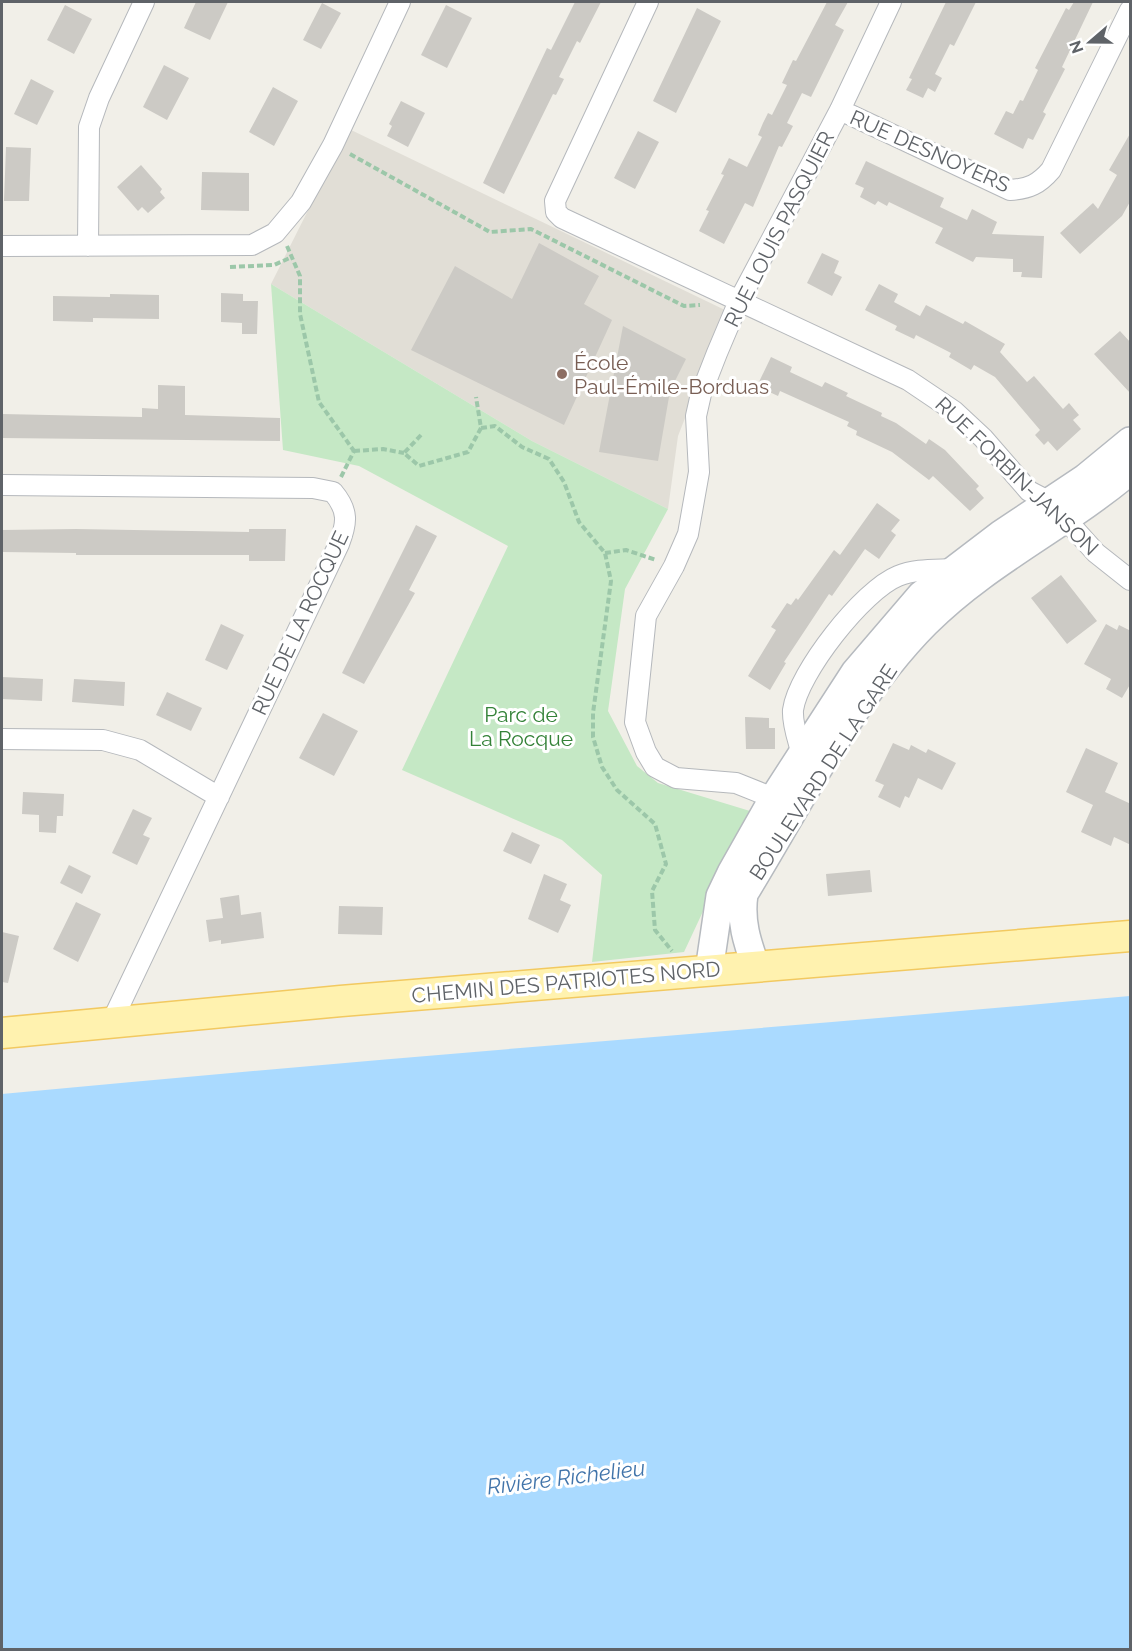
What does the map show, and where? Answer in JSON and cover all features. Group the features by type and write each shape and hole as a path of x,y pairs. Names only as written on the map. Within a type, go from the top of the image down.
{"main road":[{"name":"CHEMIN DES PATRIOTES NORD","path":"2,1033 112,1021 1131,936"}],"street":[{"path":"88,246 89,127 99,98 144,2"},
{"path":"2,246 252,245 275,233 300,202 333,145 400,2"},
{"name":"RUE FORBIN-JANSON","path":"648,2 555,201 556,212 562,218 908,380 931,394 983,438 1029,491 1059,511 1096,552 1131,580"},
{"name":"RUE LOUIS PASQUIER","path":"785,802 736,783 676,778 655,767 646,752 636,722 646,616 674,566 688,534 699,472 696,416 701,394 739,301 840,110 891,2"},
{"name":"RUE DESNOYERS","path":"840,110 1010,190 1026,189 1040,182 1051,170 1131,10"},
{"name":"BOULEVARD DE LA GARE","path":"699,972 720,896 785,802 871,689 926,623 958,594 1017,550 1131,441"},
{"name":"BOULEVARD DE LA GARE","path":"756,967 745,934 742,911 744,894 785,802 802,755 855,672 889,629 921,595 953,569 1131,471"},
{"path":"2,485 313,488 333,492"},
{"name":"RUE DE LA ROCQUE","path":"112,1021 339,544 346,524 346,513 333,492"},
{"name":"BOULEVARD DE LA GARE","path":"802,755 793,711 798,694 809,670 859,605 885,583 899,576 917,571 953,569"},
{"path":"2,739 103,740 140,750 219,797"}],"path":[{"path":"333,145 490,232 531,229 684,306 739,301"},
{"path":"275,233 287,245 300,276 300,314 319,402 354,451"},
{"path":"354,451 383,449 404,453 419,466 468,452 481,428 476,397"},
{"path":"481,428 495,426 522,447 549,459 564,482 579,522 605,553 611,581 593,713 593,737 602,767 617,790 656,824 666,864 652,891 655,930 699,972"},
{"path":"404,453 421,435"},
{"path":"333,492 354,451"},
{"path":"605,553 626,550 674,566"}],"shaded area":[{"name":"École Paul-Émile-Borduas","path":"349,129 727,311 678,436 668,509 532,441 271,284"}],"green space":[{"name":"Parc de La Rocque","path":"271,284 532,441 668,509 625,589 608,711 637,766 658,783 750,811 684,952 592,962 602,875 562,840 402,770 508,546 359,466 283,450"}],"water":[{"name":"Rivière Richelieu","path":"1130,996 1130,1649 2,1649 2,1094"}],"building":[{"path":"196,2 228,2 210,40 184,28"},
{"path":"575,2 601,2 580,43 577,41 559,77 564,79 556,95 553,94 504,194 483,183 547,48 551,50"},
{"path":"827,2 848,2 835,25 844,30 811,97 802,93 787,123 793,126 782,147 779,146 753,207 745,203 724,244 699,231 709,211 706,210 724,175 721,174 729,158 747,167 762,137 758,135 763,123 768,113 772,115 787,85 782,83 793,60 796,61"},
{"path":"946,2 976,2 954,46 950,44 935,74 942,78 935,92 928,88 923,98 906,90 912,79 909,78"},
{"path":"1074,2 1093,2 1062,67 1065,69 1043,112 1046,114 1033,140 1028,138 1023,149 994,134 1006,111 1013,114 1020,100 1023,101 1038,70 1035,68 1066,8 1069,10"},
{"path":"322,3 341,13 321,49 303,40"},
{"path":"65,5 92,19 74,54 47,40"},
{"path":"446,5 472,18 447,68 421,55"},
{"path":"697,8 721,21 676,113 653,101"},
{"path":"164,65 189,78 167,120 143,107"},
{"path":"31,79 54,91 37,125 14,114"},
{"path":"273,87 298,101 274,146 249,132"},
{"path":"401,101 425,113 408,147 387,136 392,126 389,124"},
{"path":"638,131 659,142 635,189 614,178"},
{"path":"1131,132 1131,200 1122,216 1080,254 1060,233 1093,203 1098,209 1117,175 1109,170"},
{"path":"6,147 31,148 29,201 4,201"},
{"path":"866,161 944,198 940,207 967,220 972,209 997,222 992,234 1044,236 1042,278 1021,277 1022,272 1013,272 1013,259 976,257 973,262 935,243 943,228 889,202 887,206 878,201 875,205 860,197 864,188 855,184"},
{"path":"141,165 162,189 160,192 165,198 148,213 142,207 138,211 117,187"},
{"path":"202,172 249,173 249,211 201,210"},
{"path":"539,243 599,276 584,304 612,320 564,425 411,350 455,266 512,299"},
{"path":"822,253 839,261 834,273 842,277 832,296 807,283"},
{"path":"879,284 898,294 894,302 920,316 926,305 963,324 965,321 1005,344 1000,352 1027,382 1034,376 1063,409 1069,403 1079,415 1073,420 1081,429 1057,451 1048,441 1044,445 1035,435 1040,430 995,377 974,365 971,370 949,357 951,353 916,335 914,339 895,330 897,326 865,310"},
{"path":"221,293 243,294 243,301 258,301 257,334 242,334 242,323 221,322"},
{"path":"110,294 159,295 159,319 93,318 93,322 53,321 53,296 110,297"},
{"path":"623,326 686,359 670,391 658,461 599,452"},
{"path":"1120,331 1131,343 1131,394 1094,354"},
{"path":"771,357 792,367 790,372 822,387 825,382 848,393 846,396 882,413 881,416 896,423 926,444 929,439 945,450 979,486 976,489 984,498 970,511 933,476 929,480 892,452 856,435 857,431 847,426 849,422 780,391 778,396 757,386"},
{"path":"158,385 185,386 185,415 280,418 280,441 2,438 2,414 142,417 142,408 158,409"},
{"path":"877,503 900,520 891,531 896,535 879,559 865,549 832,596 829,594 784,662 786,663 770,690 748,676 776,630 771,627 787,603 791,605 796,598 798,600 834,550 840,555"},
{"path":"416,525 437,536 409,590 415,593 364,684 342,673"},
{"path":"249,529 286,529 285,561 249,561 249,555 76,555 76,553 2,552 2,530 249,532"},
{"path":"1061,575 1097,621 1067,644 1031,598"},
{"path":"221,624 244,635 227,670 205,660"},
{"path":"1106,624 1117,630 1119,625 1131,631 1131,683 1122,698 1106,689 1111,679 1084,664"},
{"path":"2,677 43,679 42,701 2,699"},
{"path":"74,679 125,682 124,706 72,702"},
{"path":"167,692 202,708 191,731 156,715"},
{"path":"323,713 358,731 334,776 299,758"},
{"path":"745,717 769,718 769,728 775,728 775,749 746,749"},
{"path":"893,743 909,750 911,745 926,753 928,749 956,763 942,790 918,778 909,798 905,796 900,808 878,797 884,785 875,781"},
{"path":"1086,748 1118,763 1105,792 1131,804 1131,845 1114,837 1111,846 1081,832 1093,805 1066,792"},
{"path":"23,792 64,794 63,816 57,816 56,833 39,832 39,815 22,814"},
{"path":"133,809 152,818 143,835 150,838 137,865 112,853"},
{"path":"512,832 540,845 531,864 503,851"},
{"path":"69,865 91,876 82,894 60,883"},
{"path":"870,870 872,892 828,896 826,874"},
{"path":"544,874 567,884 560,900 571,905 558,933 528,919"},
{"path":"239,895 241,915 261,912 264,938 221,944 221,940 209,942 206,920 223,918 220,898"},
{"path":"76,902 101,914 78,962 53,949"},
{"path":"339,906 383,907 382,935 338,934"},
{"path":"2,932 19,936 8,983 2,982"}],"place":[{"name":"École Paul-Émile-Borduas","path":"562,374"}]}
